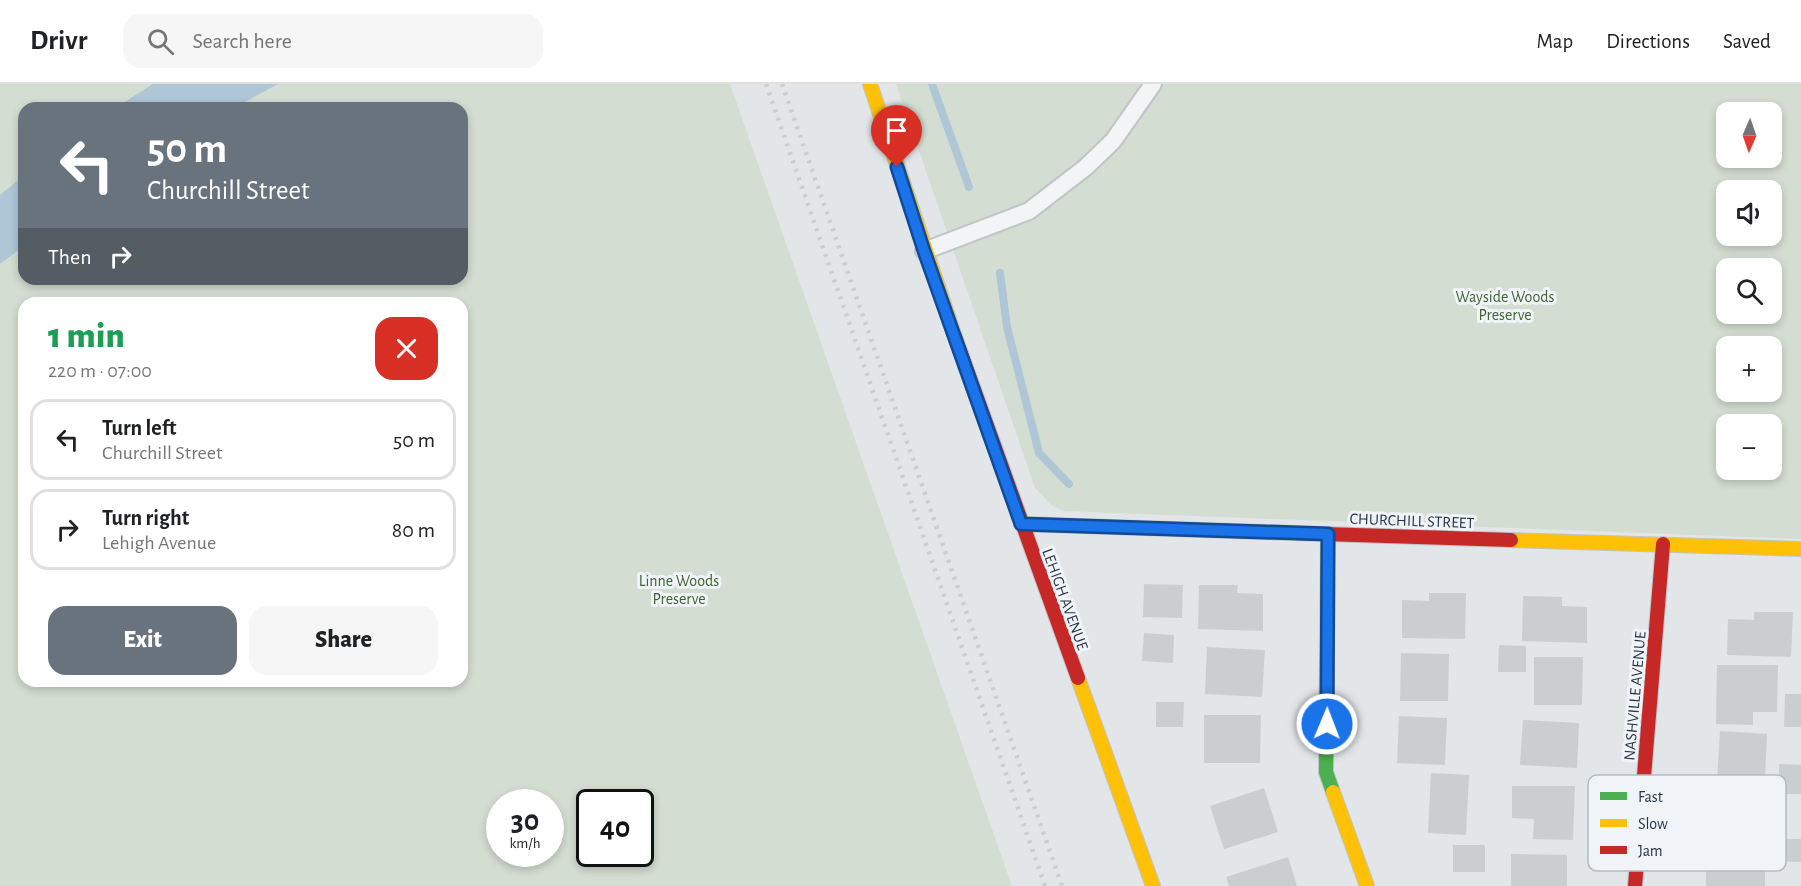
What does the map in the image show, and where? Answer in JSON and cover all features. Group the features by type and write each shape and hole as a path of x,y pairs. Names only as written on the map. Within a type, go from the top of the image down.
{"street":[{"name":"LEHIGH AVENUE","path":"870,84 924,251 1153,886"},
{"name":"CHURCHILL STREET","path":"1021,524 1801,549"},
{"path":"1328,534 1326,772 1367,886"},
{"name":"NASHVILLE AVENUE","path":"1644,775 1663,544"},
{"name":"NASHVILLE AVENUE","path":"1635,886 1636,871"}],"lane":[{"path":"924,251 1029,211 1086,167 1113,141 1154,84"}],"green space":[{"name":"Linne Woods Preserve","path":"0,84 730,84 1012,886 0,886"},
{"name":"Wayside Woods Preserve","path":"896,84 1801,84 1801,539 1064,511 1052,506 1035,488"}],"water":[{"path":"153,84 278,84 245,102 124,102"},
{"path":"18,180 18,250 0,264 0,195"}],"building":[{"path":"1144,584 1183,585 1182,618 1143,617"},
{"path":"1199,585 1238,585 1237,593 1263,594 1263,631 1198,629"},
{"path":"1429,593 1466,593 1465,639 1402,638 1402,600 1429,601"},
{"path":"1523,596 1562,597 1562,606 1587,607 1587,643 1522,641"},
{"path":"1754,612 1793,612 1791,657 1727,655 1728,619 1754,620"},
{"path":"1144,633 1174,635 1173,663 1142,661"},
{"path":"1499,645 1526,646 1526,672 1498,672"},
{"path":"1207,647 1265,650 1262,697 1205,694"},
{"path":"1401,653 1449,654 1448,701 1400,701"},
{"path":"1534,657 1583,657 1582,705 1534,705"},
{"path":"1717,665 1778,665 1777,712 1753,712 1753,725 1716,724"},
{"path":"1785,694 1801,694 1801,727 1784,727"},
{"path":"1156,702 1184,702 1183,727 1156,727"},
{"path":"1204,715 1261,715 1260,763 1204,763"},
{"path":"1399,716 1447,718 1445,765 1397,763"},
{"path":"1523,720 1579,723 1577,768 1520,765"},
{"path":"1720,731 1767,734 1765,775 1717,775"},
{"path":"1779,764 1801,765 1801,794 1786,794 1786,775 1779,775"},
{"path":"1431,773 1469,775 1466,835 1428,833"},
{"path":"1512,786 1575,786 1573,840 1533,839 1534,819 1512,818"},
{"path":"1264,788 1278,832 1224,849 1210,806"},
{"path":"1786,839 1801,839 1801,862 1786,861"},
{"path":"1453,845 1485,845 1485,872 1453,872"},
{"path":"1511,854 1567,855 1567,886 1511,886"},
{"path":"1288,857 1297,886 1229,886 1226,877"},
{"path":"1706,871 1765,871 1765,886 1706,886"}],"waterway":[{"path":"932,84 969,187"},
{"path":"1000,273 1007,327 1039,453 1069,484"}],"railway":[{"path":"766,84 1045,886"},
{"path":"782,84 1062,886"}],"traffic: fast":[{"path":"1328,534 1326,772 1333,792"}],"traffic: slow":[{"path":"870,84 955,337"},
{"path":"1511,540 1801,549"},
{"path":"1078,678 1153,886"},
{"path":"1333,792 1367,886"}],"traffic: jam":[{"path":"955,337 1078,678"},
{"path":"1021,524 1511,540"},
{"path":"1644,775 1663,544"},
{"path":"1635,886 1636,871"}],"route":[{"path":"897,167 924,251 1021,524 1328,534 1327,724"}]}
